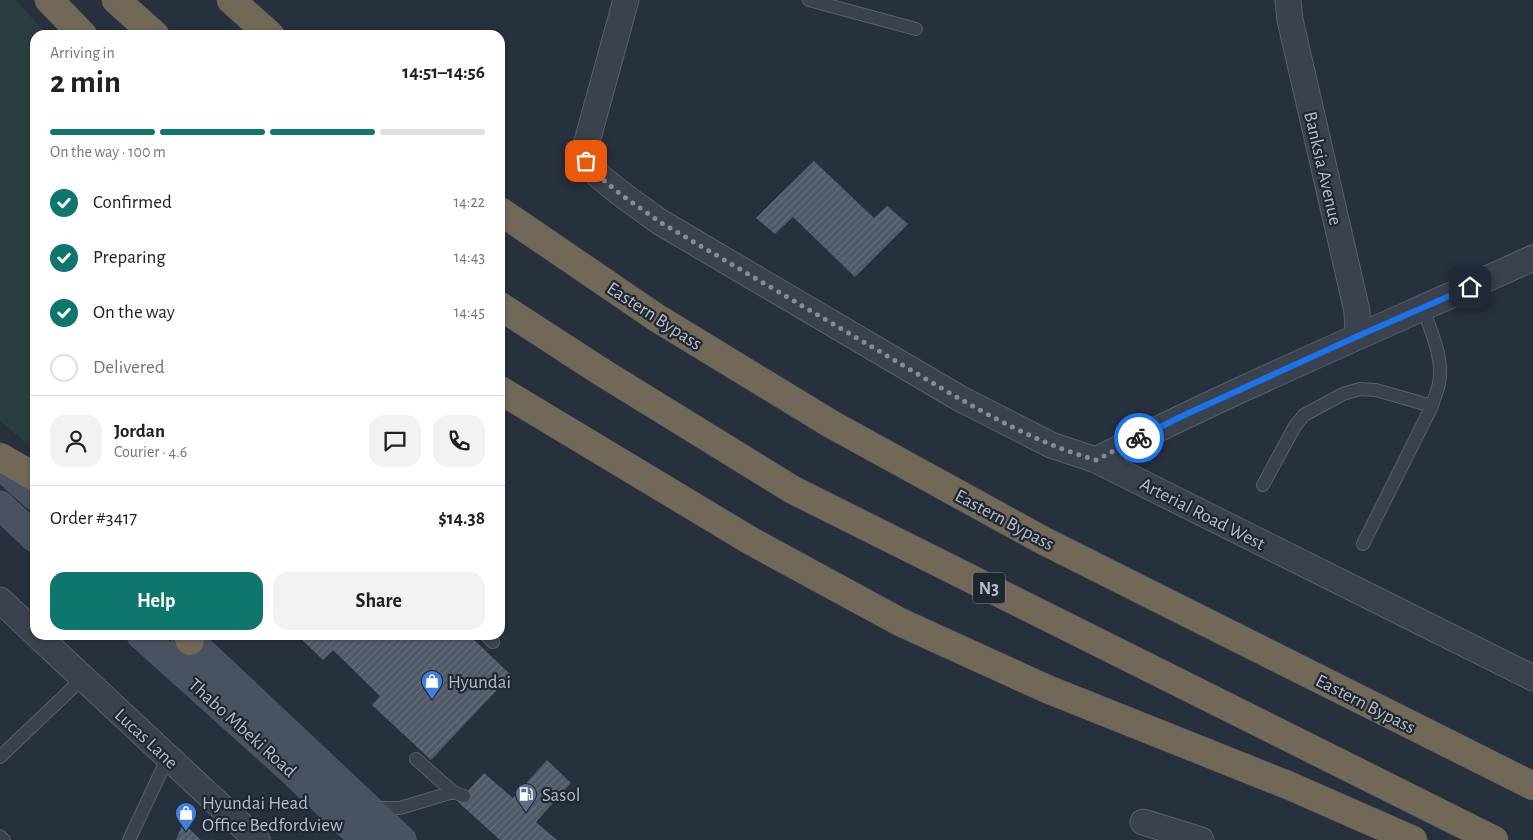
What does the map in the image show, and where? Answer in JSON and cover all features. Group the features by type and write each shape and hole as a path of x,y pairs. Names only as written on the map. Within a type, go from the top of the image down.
{"highway":[{"path":"49,0 78,30"},
{"path":"116,0 149,30"},
{"path":"231,0 264,30"},
{"name":"Eastern Bypass","path":"505,214 657,318 831,424 1044,541 1533,786"},
{"name":"N3","path":"505,309 608,376 794,490 1494,840"},
{"path":"505,393 751,541 900,622 1047,689 1290,786 1413,840"},
{"path":"0,457 30,474"}],"main road":[{"path":"0,465 30,492"},
{"path":"0,505 30,533"},
{"name":"Thabo Mbeki Road","path":"147,640 289,768 365,840"},
{"name":"Thabo Mbeki Road","path":"191,640 402,840"}],"street":[{"name":"Arterial Road West","path":"626,0 586,145 586,161 591,168 617,190 660,222 959,398 1051,445 1096,460 1533,678"},
{"name":"Banksia Avenue","path":"1288,0 1290,20 1356,311 1358,336"},
{"path":"1096,460 1180,417 1533,258"},
{"name":"Lucas Lane","path":"0,600 30,628"},
{"name":"Lucas Lane","path":"42,640 257,840"},
{"path":"1143,822 1201,840"}],"lane":[{"path":"809,0 916,28"},
{"path":"1364,544 1432,406 1439,382 1440,365 1434,340 1423,309"},
{"path":"1262,485 1295,426 1304,416 1343,394 1360,389 1376,390 1432,406"},
{"path":"0,757 83,678"},
{"path":"129,840 168,757"},
{"path":"368,807 400,808 458,794 416,759"},
{"path":"0,836 4,840"}],"green space":[{"path":"0,0 16,0 43,30 30,30 30,446 0,421"}],"building":[{"path":"814,161 874,218 887,206 908,224 855,277 793,217 775,234 756,218"},
{"name":"Hyundai","path":"302,640 474,640 511,675 431,760 372,705 380,696 333,650 323,660"},
{"path":"547,760 571,783 536,822 557,840 500,840 458,802 484,773 513,798"},
{"name":"Hyundai Head Office Bedfordview","path":"183,823 201,840 176,840"}],"way so far":[{"path":"586,161 600,176 660,222 959,398 1018,429 1071,453 1096,460 1139,438"}],"place":[{"name":"Hyundai","path":"432,700"},
{"name":"Sasol","path":"526,813"},
{"name":"Hyundai Head Office Bedfordview","path":"186,832"}],"route":[{"path":"1139,438 1180,417 1470,287"}]}
